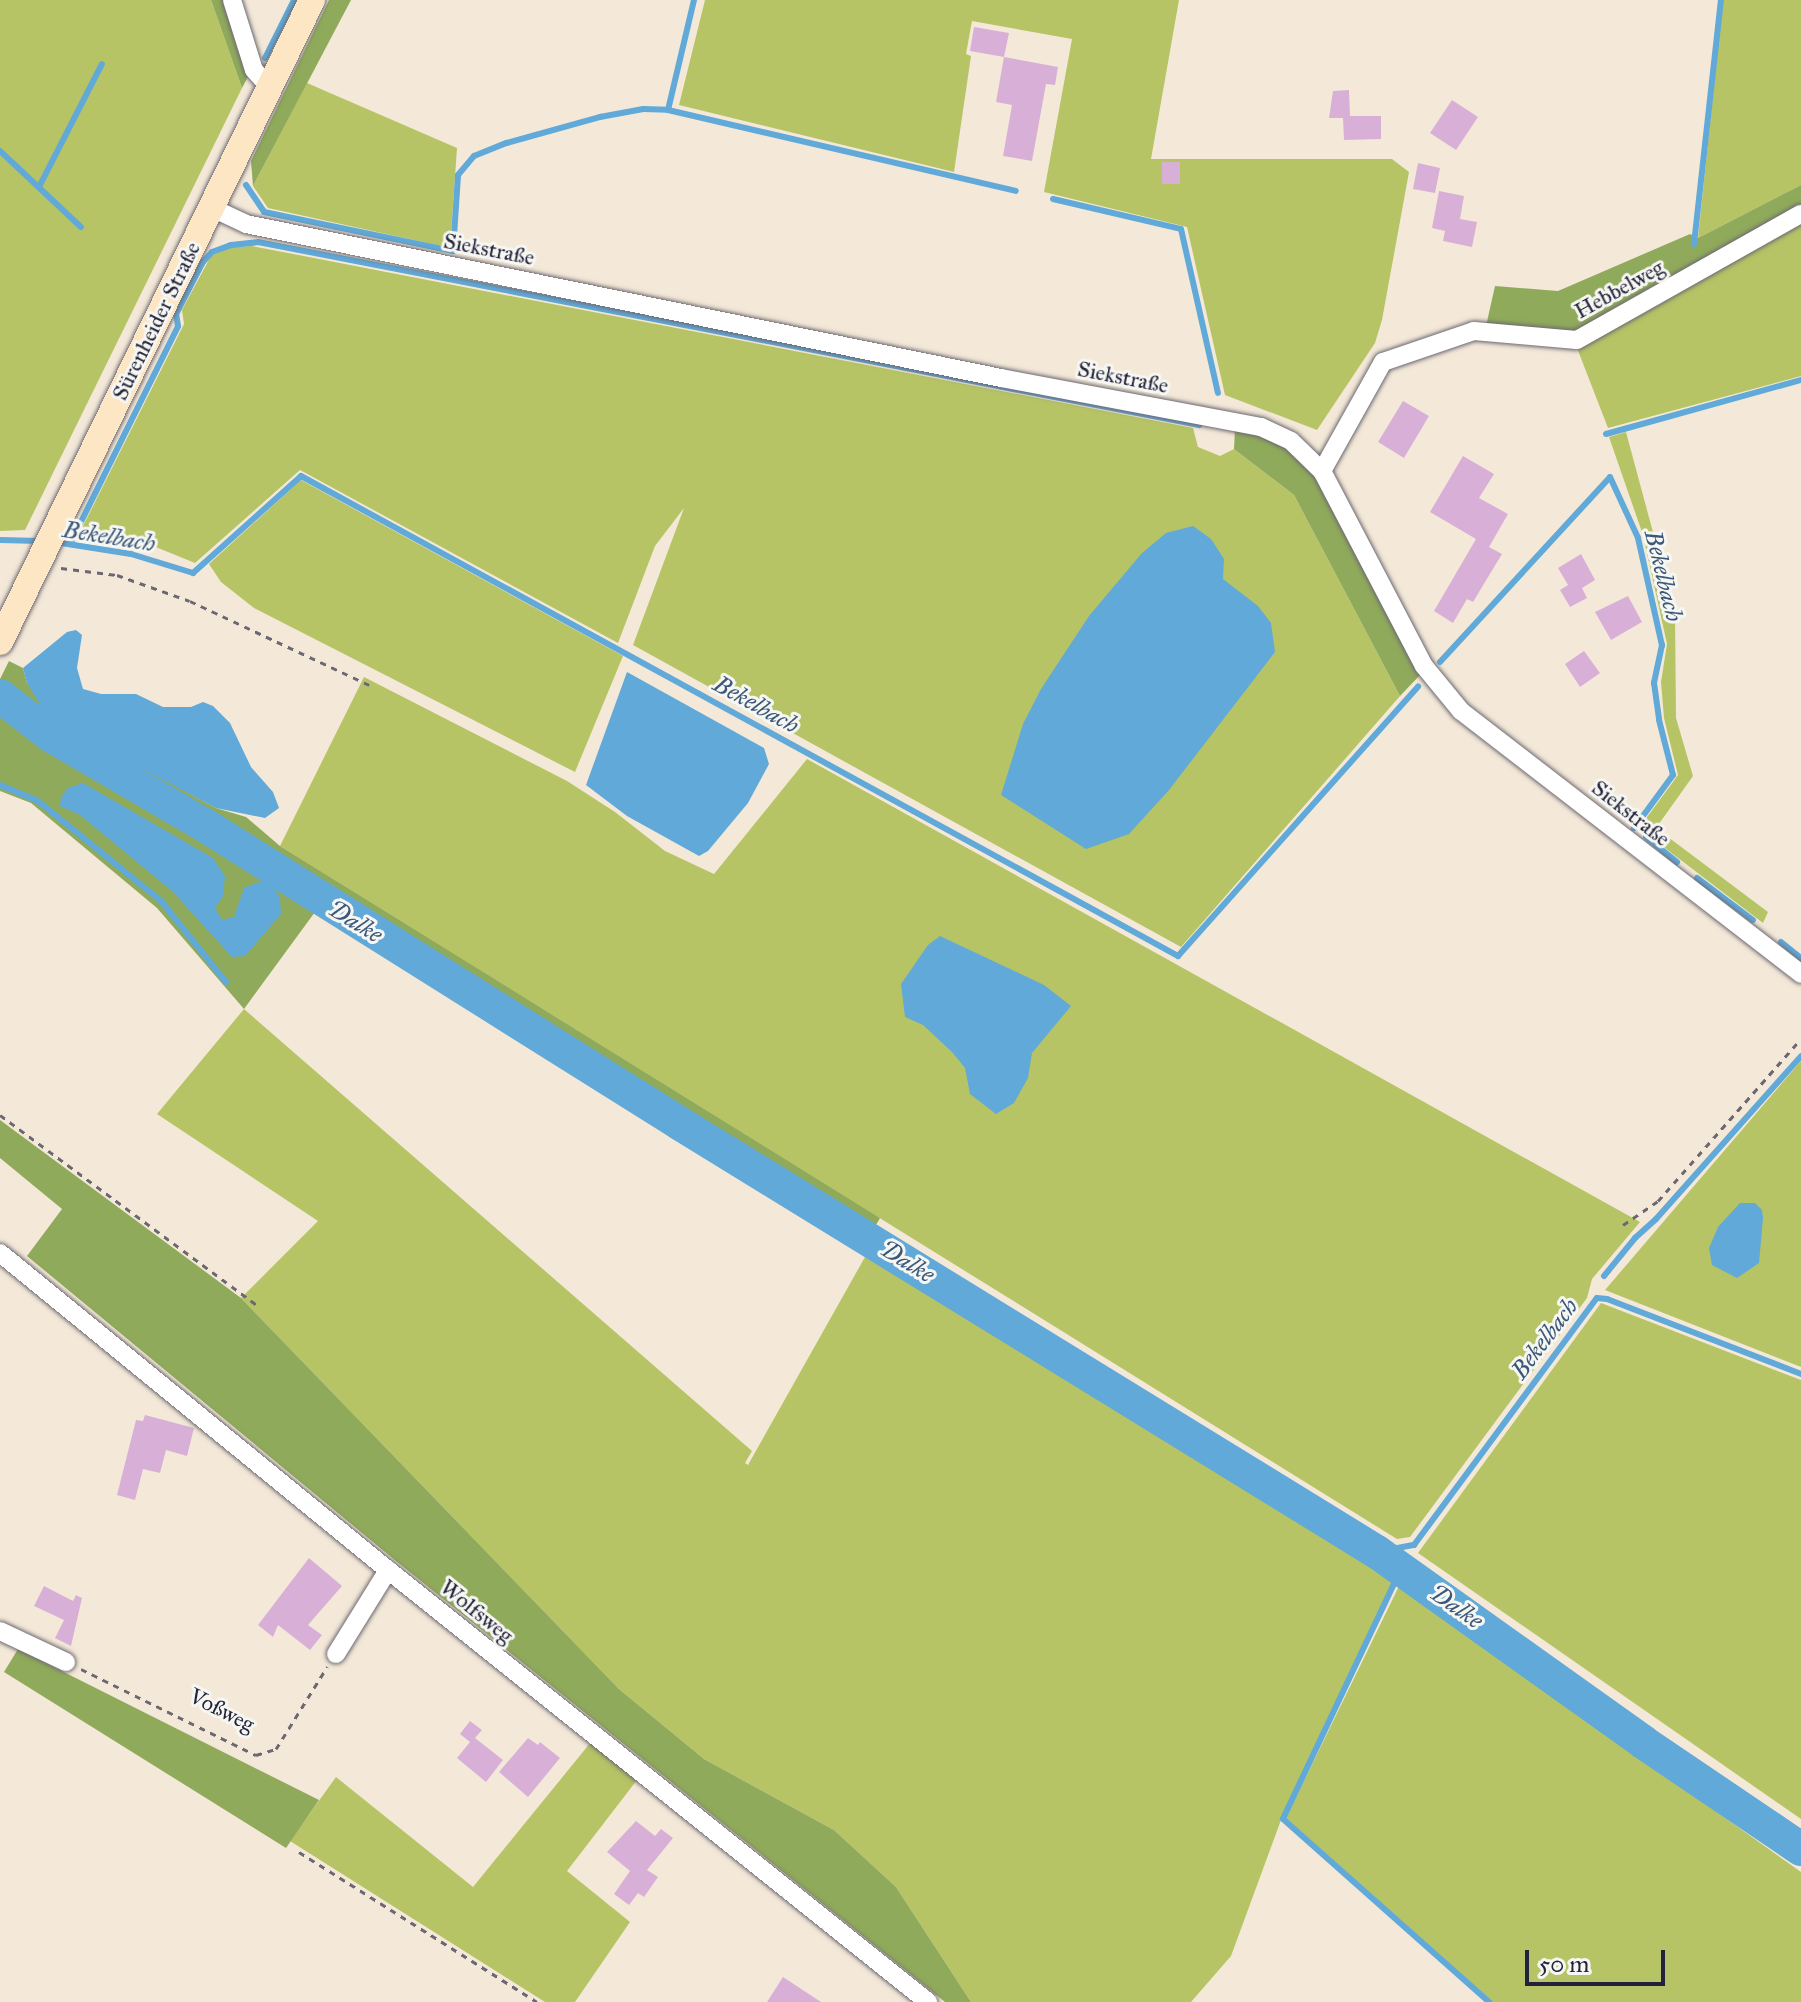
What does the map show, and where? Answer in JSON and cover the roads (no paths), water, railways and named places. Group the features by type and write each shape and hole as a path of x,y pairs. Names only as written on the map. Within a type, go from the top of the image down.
{"street":[{"path":"232,0 254,70 270,88"},
{"name":"Sürenheider Straße","path":"0,642 312,0"},
{"name":"Siekstraße","path":"212,208 246,224 1001,378 1261,427 1291,441 1322,471 1424,666 1461,711 1801,974"},
{"name":"Hebbelweg","path":"1322,471 1383,362 1474,331 1577,340 1801,214"},
{"name":"Wolfsweg","path":"0,1253 388,1570 928,2002"},
{"path":"336,1654 388,1570"},
{"path":"0,1631 66,1662"}],"water":[{"path":"1193,526 1211,539 1224,559 1223,579 1258,606 1271,623 1275,652 1169,790 1129,834 1086,849 1001,795 1023,724 1041,689 1089,616 1142,553 1166,533"},
{"path":"76,630 82,635 77,668 83,689 101,694 136,694 163,707 191,707 203,702 213,706 230,723 251,767 273,792 279,808 265,818 216,808 61,726 41,706 27,683 23,668 67,632"},
{"path":"627,672 764,748 769,764 748,803 708,851 699,856 627,816 586,785"},
{"path":"83,783 213,858 225,876 223,896 215,908 222,920 234,917 244,888 261,881 272,885 280,898 281,914 245,956 232,957 172,891 80,815 60,806 61,797 68,788"},
{"path":"940,936 1044,985 1071,1006 1032,1053 1028,1078 1014,1103 996,1114 970,1094 965,1068 952,1052 923,1025 905,1017 901,984 928,945"},
{"path":"1740,1203 1755,1203 1762,1210 1763,1218 1759,1263 1737,1278 1712,1265 1709,1248 1718,1227"}],"waterway":[{"path":"265,58 294,0"},
{"path":"668,110 694,0"},
{"path":"1694,244 1721,0"},
{"path":"39,187 102,64"},
{"path":"246,185 264,212 453,251 458,175 474,156 507,143 600,117 643,109 668,110 1016,191"},
{"path":"0,151 81,227"},
{"path":"1053,199 1181,229 1218,393"},
{"path":"70,544 178,326 176,314 203,262 212,252 231,245 258,242 1199,425"},
{"path":"1606,434 1801,380"},
{"name":"Bekelbach","path":"55,542 131,554 193,573 301,476 1178,956 1418,687"},
{"name":"Bekelbach","path":"1440,662 1610,477 1638,538 1662,645 1654,683 1659,720 1673,775 1634,828"},
{"name":"Bekelbach","path":"0,540 40,541"},
{"name":"Dalke","path":"0,696 52,736 206,826 679,1123 1377,1552 1643,1742 1801,1849"},
{"name":"Dalke","path":"0,709 8,699"},
{"path":"0,785 38,801 161,901 226,982"},
{"name":"Bekelbach","path":"1646,837 1677,862"},
{"name":"Bekelbach","path":"1697,878 1753,920"},
{"path":"1781,942 1801,958"},
{"path":"1604,1276 1801,1056"},
{"name":"Bekelbach","path":"1377,1552 1414,1545 1597,1298 1607,1299 1801,1374"},
{"path":"1401,1569 1283,1819 1489,2002"}]}
